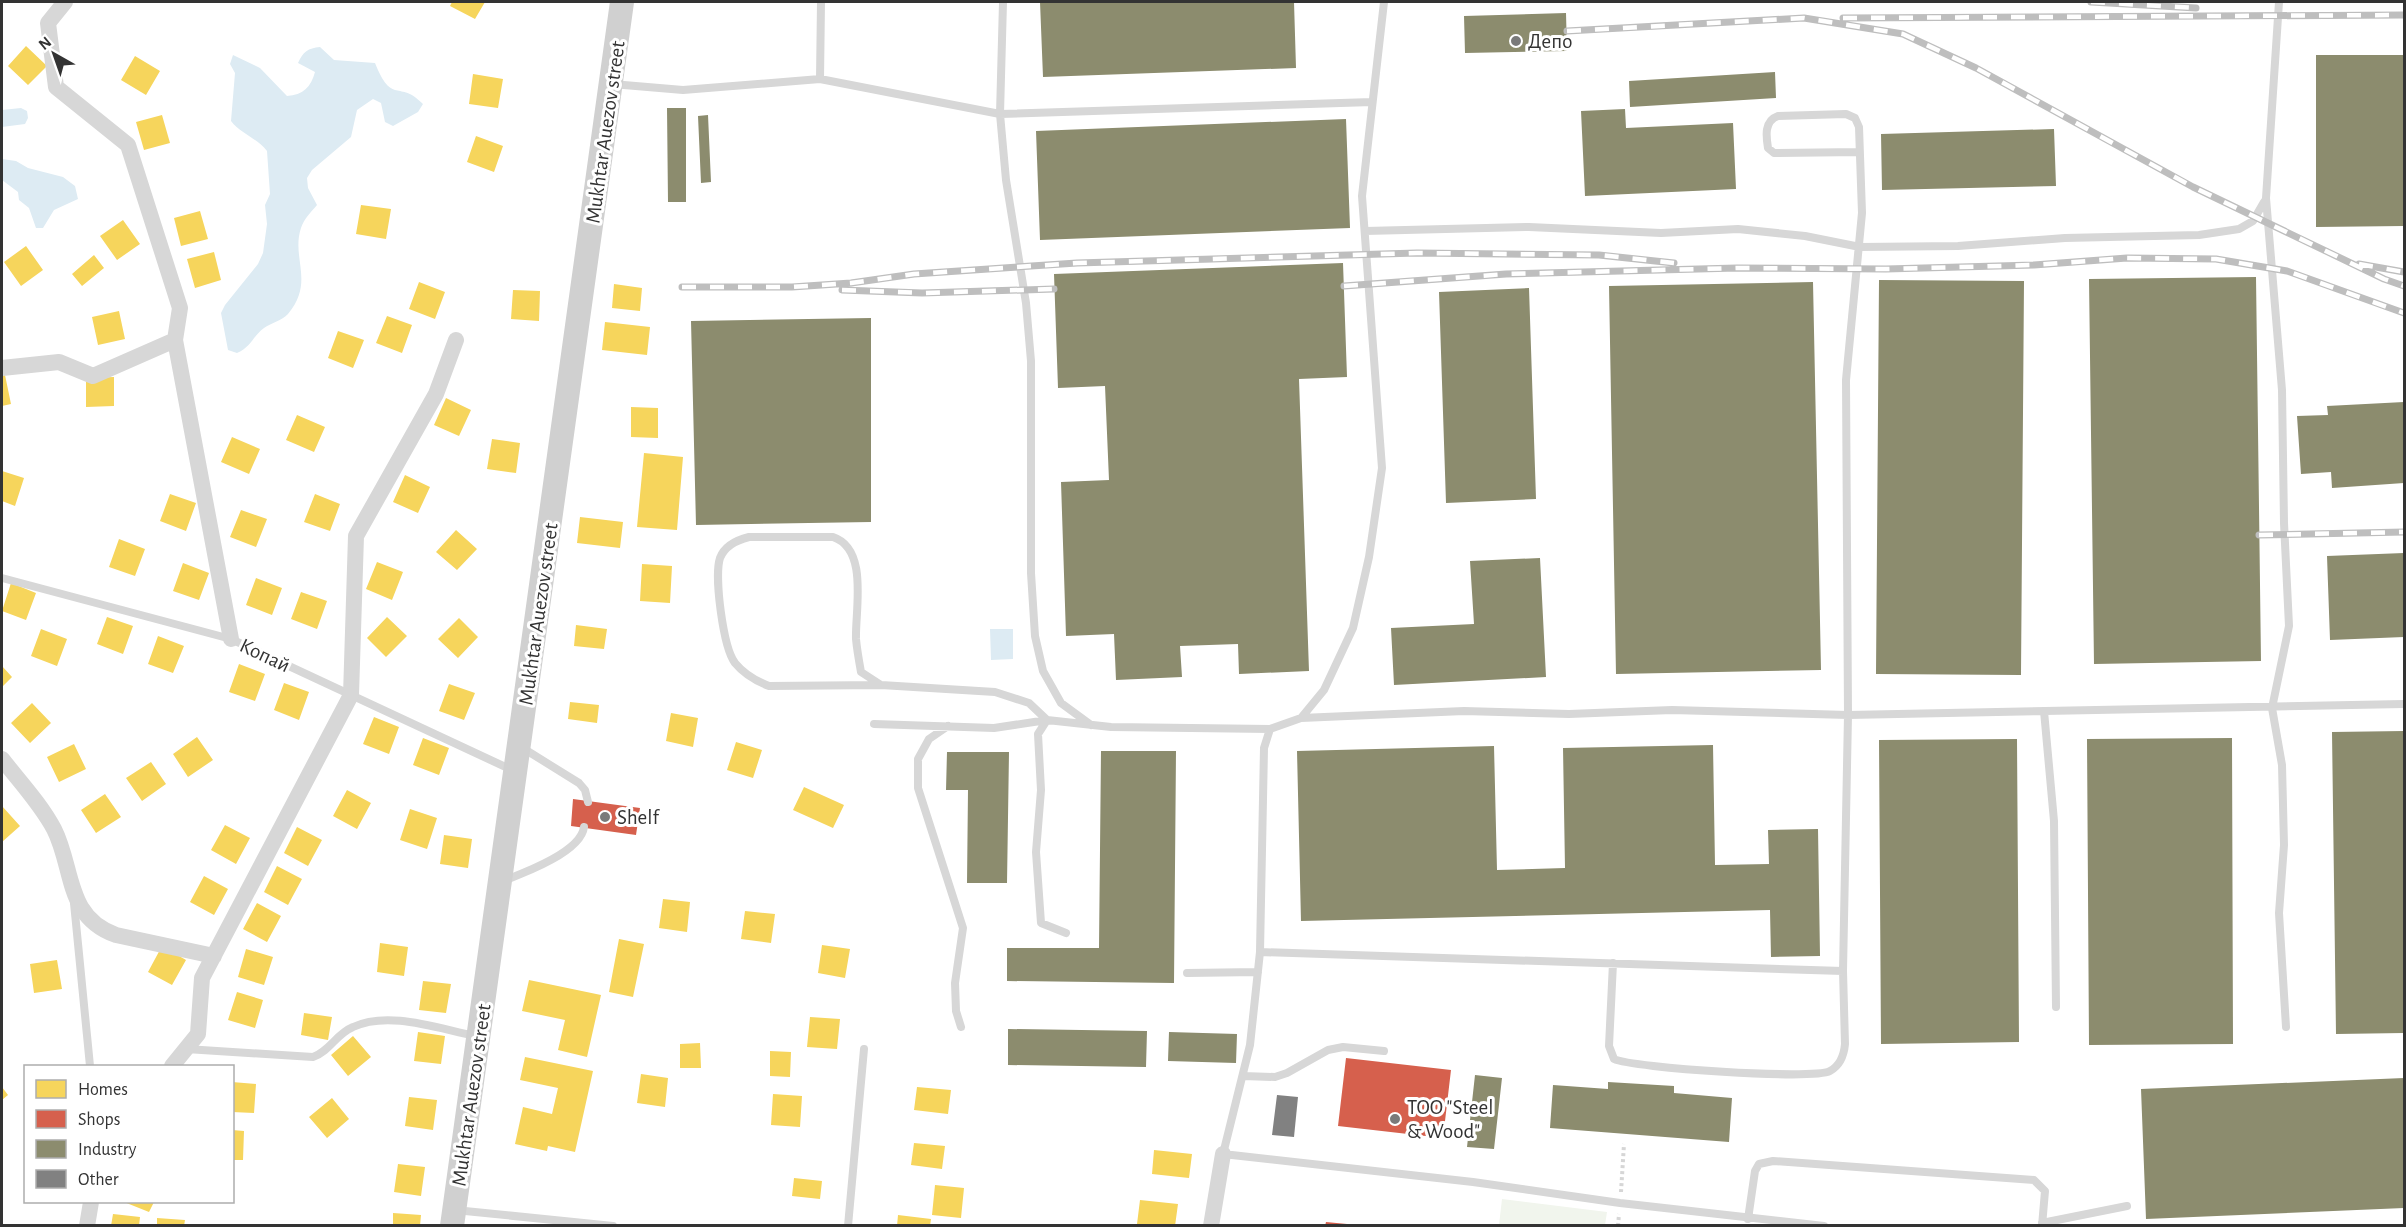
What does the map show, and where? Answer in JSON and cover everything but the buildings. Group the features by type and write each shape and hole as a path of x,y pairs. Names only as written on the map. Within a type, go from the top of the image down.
{"street":[{"path":"65,2 48,23 56,87 128,145 180,308 175,340 231,639"},
{"name":"Mukhtar Auezov street","path":"453,1218 480,1037 622,2"},
{"path":"2,368 59,362 93,376 175,340"},
{"path":"173,1065 198,1034 202,978 351,695 356,536 436,394 456,340"},
{"path":"2,759 39,805 55,831 73,894 91,921 103,931 214,956"},
{"path":"1211,1226 1223,1154"},
{"path":"87,1226 91,1203"}],"lane":[{"path":"820,79 821,2"},
{"path":"1003,2 1000,114 1006,180 1026,303 1031,361 1031,573 1035,636 1043,671 1061,703 1091,725"},
{"path":"1301,718 1324,690 1353,628 1369,557 1382,468 1362,196 1384,2"},
{"path":"2278,2 2266,198 2282,390 2284,523 2289,626 2272,708 2282,765 2284,845 2279,913 2286,1027"},
{"path":"611,84 683,90 820,79 1000,114 1372,102"},
{"path":"1613,963 1609,1035 1610,1053 1614,1059 1705,1071 1818,1074 1838,1065 1844,1055 1843,971 1848,716 1846,380 1862,213 1858,122 1851,116 1778,116 1773,117 1767,126 1768,148 1774,153 1859,152"},
{"path":"1365,231 1529,227 1661,232 1738,229 1804,236 1860,247 1958,246 2065,238 2199,235 2238,229 2253,221 2266,198"},
{"path":"881,684 861,672 856,638 859,598 855,564 849,547 843,541 833,537 749,537 736,540 726,549 720,559 723,625 729,651 742,670 755,681 769,686 881,684 996,692 1029,704 1047,720"},
{"name":"Копай","path":"2,578 231,639 515,771"},
{"path":"874,724 994,728 1047,720 1091,725 1270,729 1301,718 1464,711 1569,714 1672,710 1848,716 2404,704"},
{"path":"2044,711 2054,821 2056,1007"},
{"path":"1047,720 1038,734 1041,790 1036,852 1038,901 1041,923 1066,933"},
{"path":"948,726 928,739 918,759 918,788 963,928 955,983 956,1011 961,1027"},
{"path":"1270,729 1264,748 1260,952 1250,1045 1223,1154 1473,1182 1748,1219 1824,1226"},
{"path":"519,746 579,783 585,790 588,802"},
{"path":"500,883 555,857 580,838 584,827"},
{"path":"73,894 90,1065"},
{"path":"1260,952 1843,971"},
{"path":"1187,973 1258,972"},
{"path":"186,1048 313,1058 324,1052 347,1030 381,1020 480,1037"},
{"path":"1243,1076 1281,1075 1328,1050 1343,1047 1384,1051"},
{"path":"848,1226 864,1049"},
{"path":"1748,1219 1755,1171 1759,1164 1773,1161 2034,1180 2045,1191 2042,1224 2127,1206"},
{"path":"453,1218 613,1226"}],"path":[{"path":"1618,1226 1624,1144"}],"shaded area":[{"path":"320,47 334,60 375,63 386,84 391,88 408,93 423,104 418,112 393,126 385,122 381,103 373,99 357,110 351,137 312,170 307,178 308,188 317,205 301,228 299,250 301,281 296,302 288,314 264,328 237,353 228,350 221,313 258,264 263,253 267,224 265,205 270,194 267,151 231,121 235,73 230,64 233,55 260,68 287,96 293,95 306,89 315,72 298,63 300,59 312,48"},
{"path":"21,108 27,111 28,118 25,124 2,127 2,110"},
{"path":"2,159 16,161 28,168 63,177 75,186 78,199 54,210 43,228 36,228 29,208 19,200 18,192 2,180"},
{"path":"990,629 1013,629 1013,659 991,660"},
{"path":"1502,1199 1607,1212 1605,1225 1499,1225"}],"railway":[{"path":"2091,2 2196,8"},
{"path":"1843,18 2404,15"},
{"path":"1567,31 1804,18 1903,34 1976,68 2193,187 2384,279 2404,286"},
{"path":"682,287 792,287 851,283 914,274 1077,263 1417,253 1599,255 1674,263"},
{"path":"1344,286 1506,274 1737,268 1886,269 2034,265 2127,258 2216,259 2287,271 2404,313"},
{"path":"2359,264 2404,272"},
{"path":"842,290 922,293 1054,289"},
{"path":"2259,535 2404,532"}],"place":[{"name":"Депо","path":"1516,41"},
{"name":"Shelf","path":"605,817"},
{"name":"TOO \"Steel & Wood\"","path":"1395,1119"}]}
